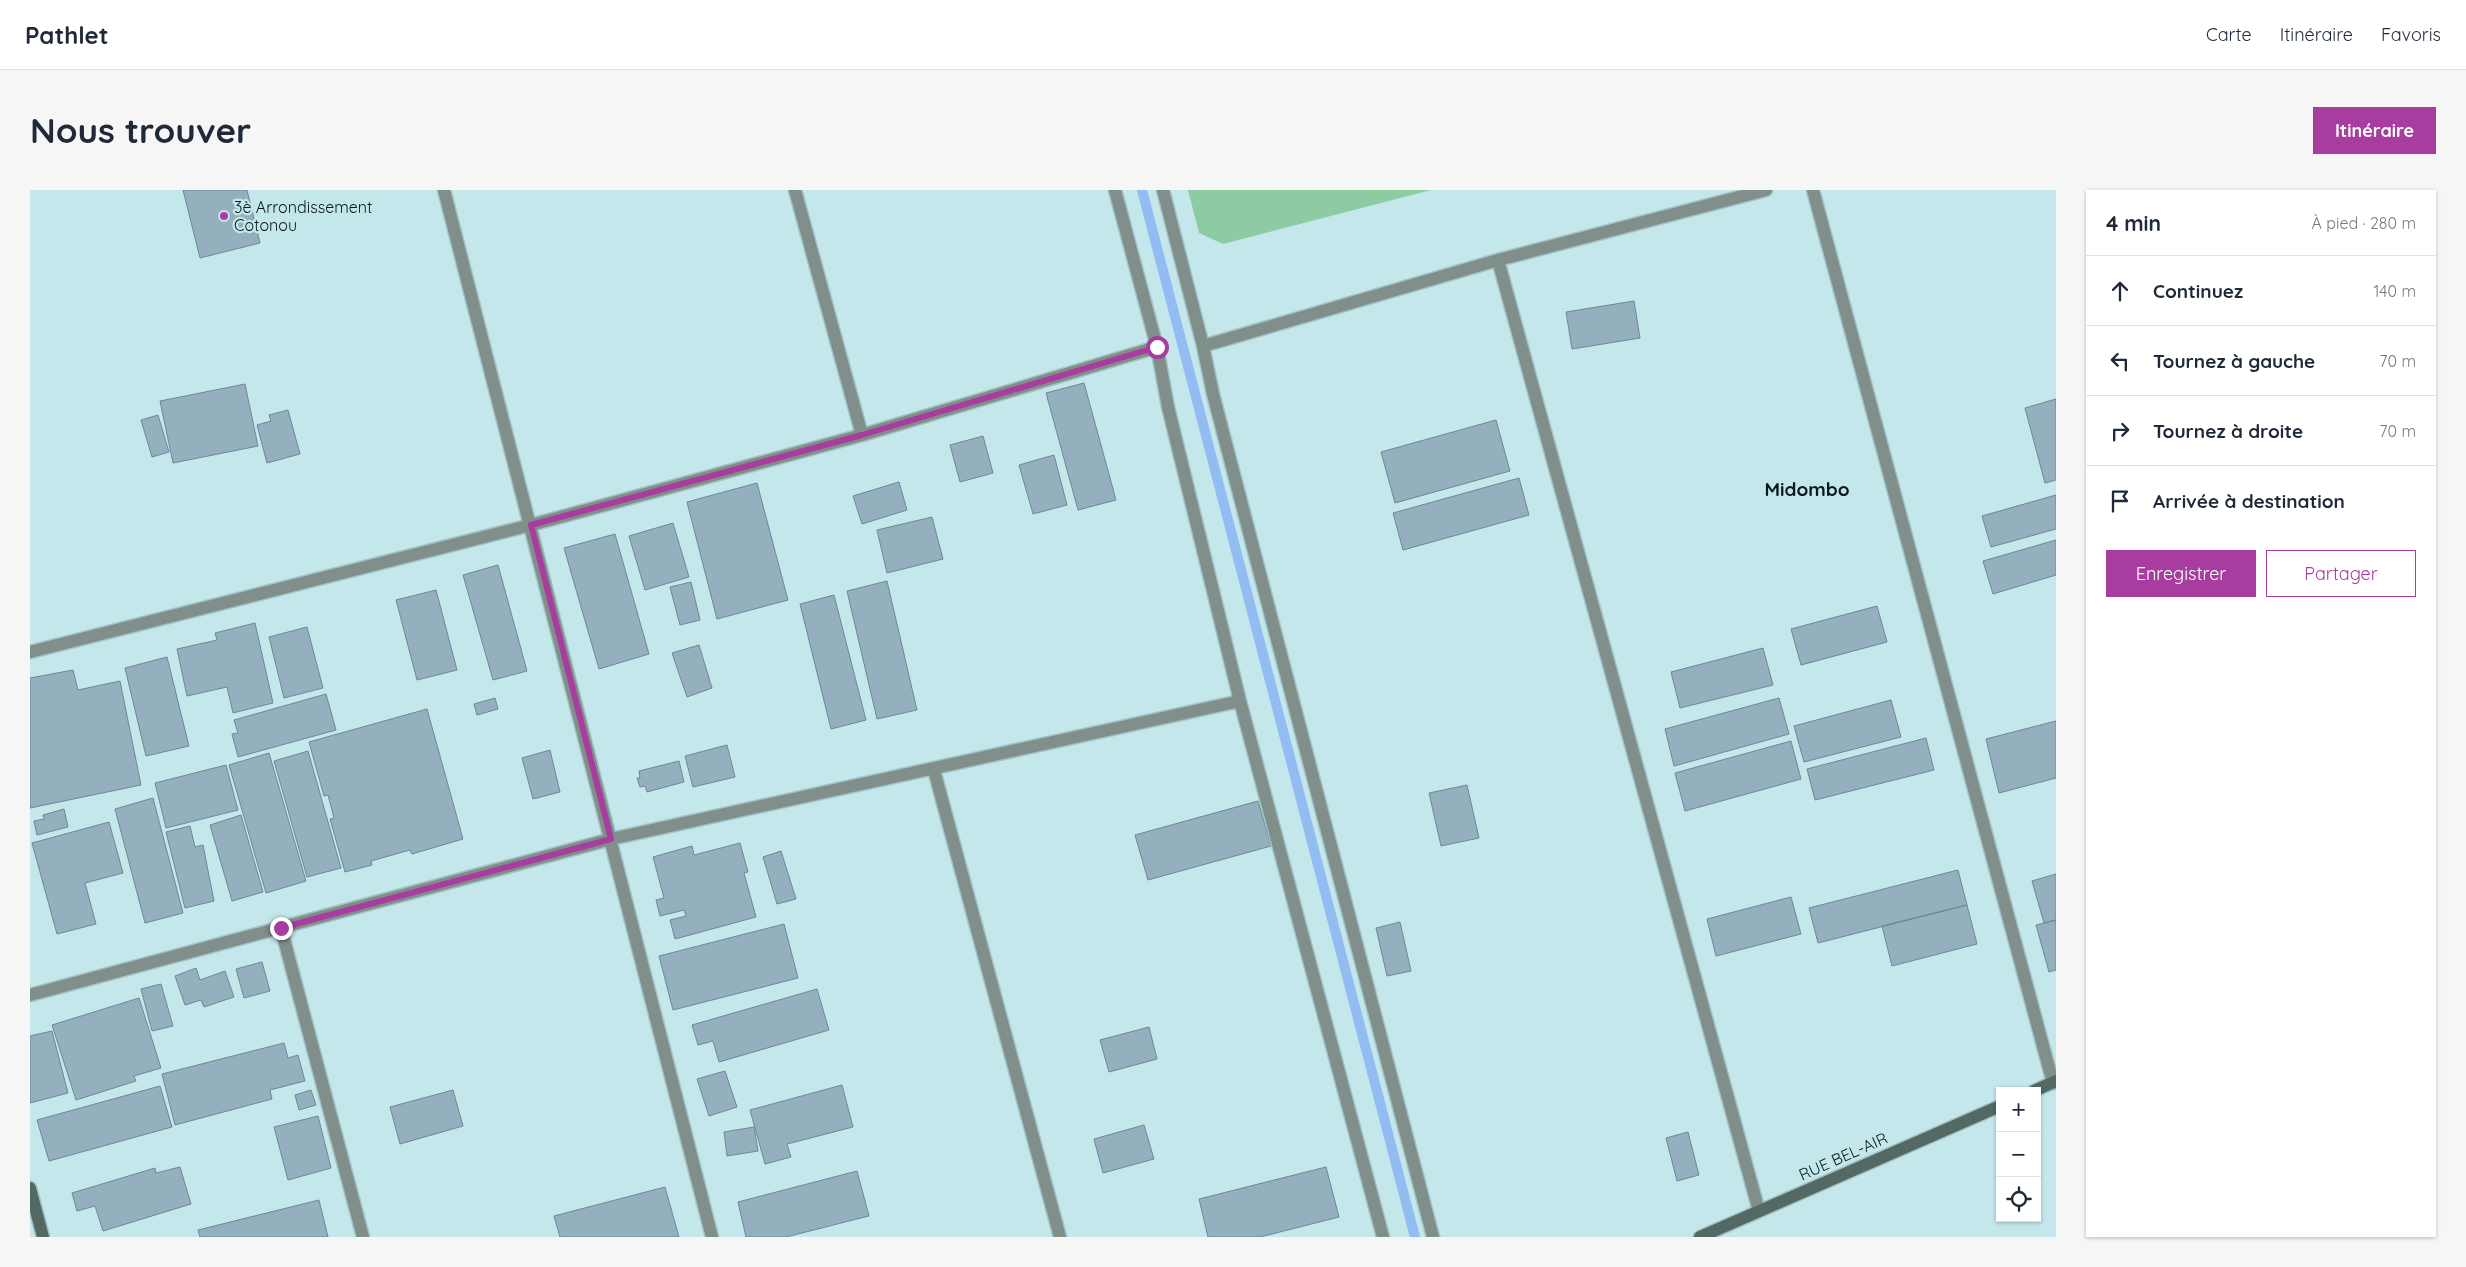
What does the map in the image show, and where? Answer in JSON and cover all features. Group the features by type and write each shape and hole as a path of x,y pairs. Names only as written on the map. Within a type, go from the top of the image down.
{"main road":[{"path":"2041,1088 2054,1082"},
{"name":"RUE BEL-AIR","path":"1700,1237 1996,1108"},
{"path":"30,1188 43,1237"}],"street":[{"path":"444,190 712,1237"},
{"path":"795,190 862,435"},
{"path":"1114,190 1157,347 1168,407 1240,701 1383,1237"},
{"path":"1163,190 1203,346 1213,394 1433,1237"},
{"path":"1203,346 1498,260 1766,190"},
{"path":"1813,190 2054,1082"},
{"path":"1498,260 1759,1211"},
{"path":"30,652 531,525 862,435 1157,347"},
{"path":"30,995 611,839 934,770 1240,701"},
{"path":"934,770 1060,1237"},
{"path":"281,928 363,1237"}],"green space":[{"path":"1188,190 1431,190 1223,244 1199,233"}],"building":[{"path":"183,190 247,190 260,243 200,258"},
{"path":"1634,301 1640,338 1572,349 1566,312"},
{"path":"1084,383 1116,500 1078,510 1046,393"},
{"path":"245,384 258,446 173,463 160,401"},
{"path":"2056,399 2056,480 2045,483 2025,408"},
{"path":"288,410 300,454 267,463 257,425 271,421 269,415"},
{"path":"158,415 169,452 152,457 141,420"},
{"path":"1496,420 1510,471 1395,503 1381,452"},
{"path":"983,436 993,473 960,482 950,445"},
{"path":"1054,455 1067,505 1033,514 1019,465"},
{"path":"1519,478 1529,515 1403,550 1393,513"},
{"path":"899,482 907,510 862,524 853,496"},
{"path":"757,483 788,600 717,619 687,502"},
{"path":"2056,495 2056,529 1991,547 1982,516"},
{"path":"932,517 943,559 887,573 877,530"},
{"path":"673,523 689,577 645,590 629,536"},
{"path":"615,534 649,654 599,669 564,548"},
{"path":"2056,540 2056,575 1993,594 1983,561"},
{"path":"498,565 527,671 493,680 463,575"},
{"path":"887,581 917,710 877,719 847,591"},
{"path":"691,582 700,620 680,625 670,587"},
{"path":"436,590 457,670 417,680 396,600"},
{"path":"834,595 866,720 831,729 800,604"},
{"path":"1877,606 1887,642 1801,665 1791,629"},
{"path":"255,623 273,703 233,713 227,687 187,696 177,649 217,640 215,633"},
{"path":"307,627 323,688 284,698 269,637"},
{"path":"699,645 712,688 687,697 672,653"},
{"path":"1763,648 1773,685 1680,708 1671,672"},
{"path":"167,657 189,746 146,756 125,668"},
{"path":"73,670 78,690 120,681 141,785 30,808 30,678"},
{"path":"326,694 336,730 238,757 232,734 238,733 234,720"},
{"path":"495,698 498,709 477,715 474,704"},
{"path":"1779,698 1789,734 1674,766 1665,729"},
{"path":"1891,700 1901,737 1804,762 1794,726"},
{"path":"427,709 463,839 412,854 410,850 371,861 372,865 345,872 330,819 334,818 328,795 324,796 309,742"},
{"path":"2056,721 2056,778 1999,793 1986,739"},
{"path":"1926,738 1934,770 1815,800 1807,769"},
{"path":"1791,741 1801,779 1685,811 1675,773"},
{"path":"727,745 735,777 693,787 685,756"},
{"path":"550,750 560,792 533,799 522,758"},
{"path":"308,751 341,868 307,877 274,761"},
{"path":"269,753 306,881 266,893 229,765"},
{"path":"679,761 684,782 647,792 645,786 640,787 637,778 640,778 639,771"},
{"path":"226,765 238,810 166,828 155,783"},
{"path":"1467,785 1479,838 1441,846 1429,793"},
{"path":"153,798 183,913 145,923 115,809"},
{"path":"1258,801 1271,846 1148,880 1135,835"},
{"path":"64,809 68,827 37,835 34,821 44,819 43,815"},
{"path":"241,815 263,892 232,901 210,825"},
{"path":"109,822 123,873 85,883 96,924 57,934 32,843"},
{"path":"190,826 195,847 203,845 214,901 185,908 166,832"},
{"path":"740,843 748,872 744,873 756,917 675,939 670,920 686,916 684,910 660,916 656,900 664,898 653,857 692,846 694,855"},
{"path":"781,851 796,899 777,904 763,857"},
{"path":"1958,870 1967,905 1818,943 1809,908"},
{"path":"2056,874 2056,920 2044,923 2032,881"},
{"path":"1791,897 1801,934 1716,956 1707,919"},
{"path":"1967,905 1977,944 1892,966 1882,926"},
{"path":"2056,920 2056,970 2049,972 2036,925"},
{"path":"1400,922 1411,971 1387,976 1376,928"},
{"path":"784,924 798,978 673,1010 659,956"},
{"path":"262,962 270,991 244,998 236,969"},
{"path":"196,968 200,980 225,971 234,997 204,1007 201,1000 185,1005 175,976"},
{"path":"161,984 173,1026 152,1031 141,989"},
{"path":"817,989 829,1030 719,1062 713,1041 698,1045 692,1025"},
{"path":"139,998 161,1068 134,1076 136,1081 76,1100 52,1025"},
{"path":"1149,1027 1157,1059 1109,1072 1100,1040"},
{"path":"52,1031 68,1093 30,1103 30,1036"},
{"path":"284,1043 288,1058 298,1055 305,1081 270,1090 272,1099 175,1125 162,1074"},
{"path":"725,1071 737,1107 709,1116 697,1079"},
{"path":"842,1085 853,1127 787,1144 791,1157 765,1164 750,1110"},
{"path":"160,1086 172,1127 49,1161 37,1120"},
{"path":"311,1090 316,1105 299,1110 295,1095"},
{"path":"453,1090 463,1126 400,1144 390,1107"},
{"path":"318,1116 331,1168 288,1180 274,1127"},
{"path":"1144,1125 1154,1159 1103,1173 1094,1139"},
{"path":"754,1127 758,1151 727,1156 724,1132"},
{"path":"1688,1132 1699,1175 1677,1181 1666,1138"},
{"path":"180,1167 191,1204 103,1231 95,1206 77,1211 72,1193 155,1168 156,1173"},
{"path":"1326,1167 1339,1217 1260,1237 1208,1237 1199,1199"},
{"path":"857,1171 869,1216 786,1237 746,1237 738,1202"},
{"path":"665,1187 679,1237 560,1237 554,1216"},
{"path":"319,1200 328,1237 200,1237 198,1230"}],"waterway":[{"path":"1142,190 1415,1237"}],"place":[{"name":"3è Arrondissement Cotonou","path":"224,216"}],"district":[{"name":"Midombo","path":"1807,489"}],"route":[{"path":"281,928 611,839 531,525 862,435 1157,347"}]}
